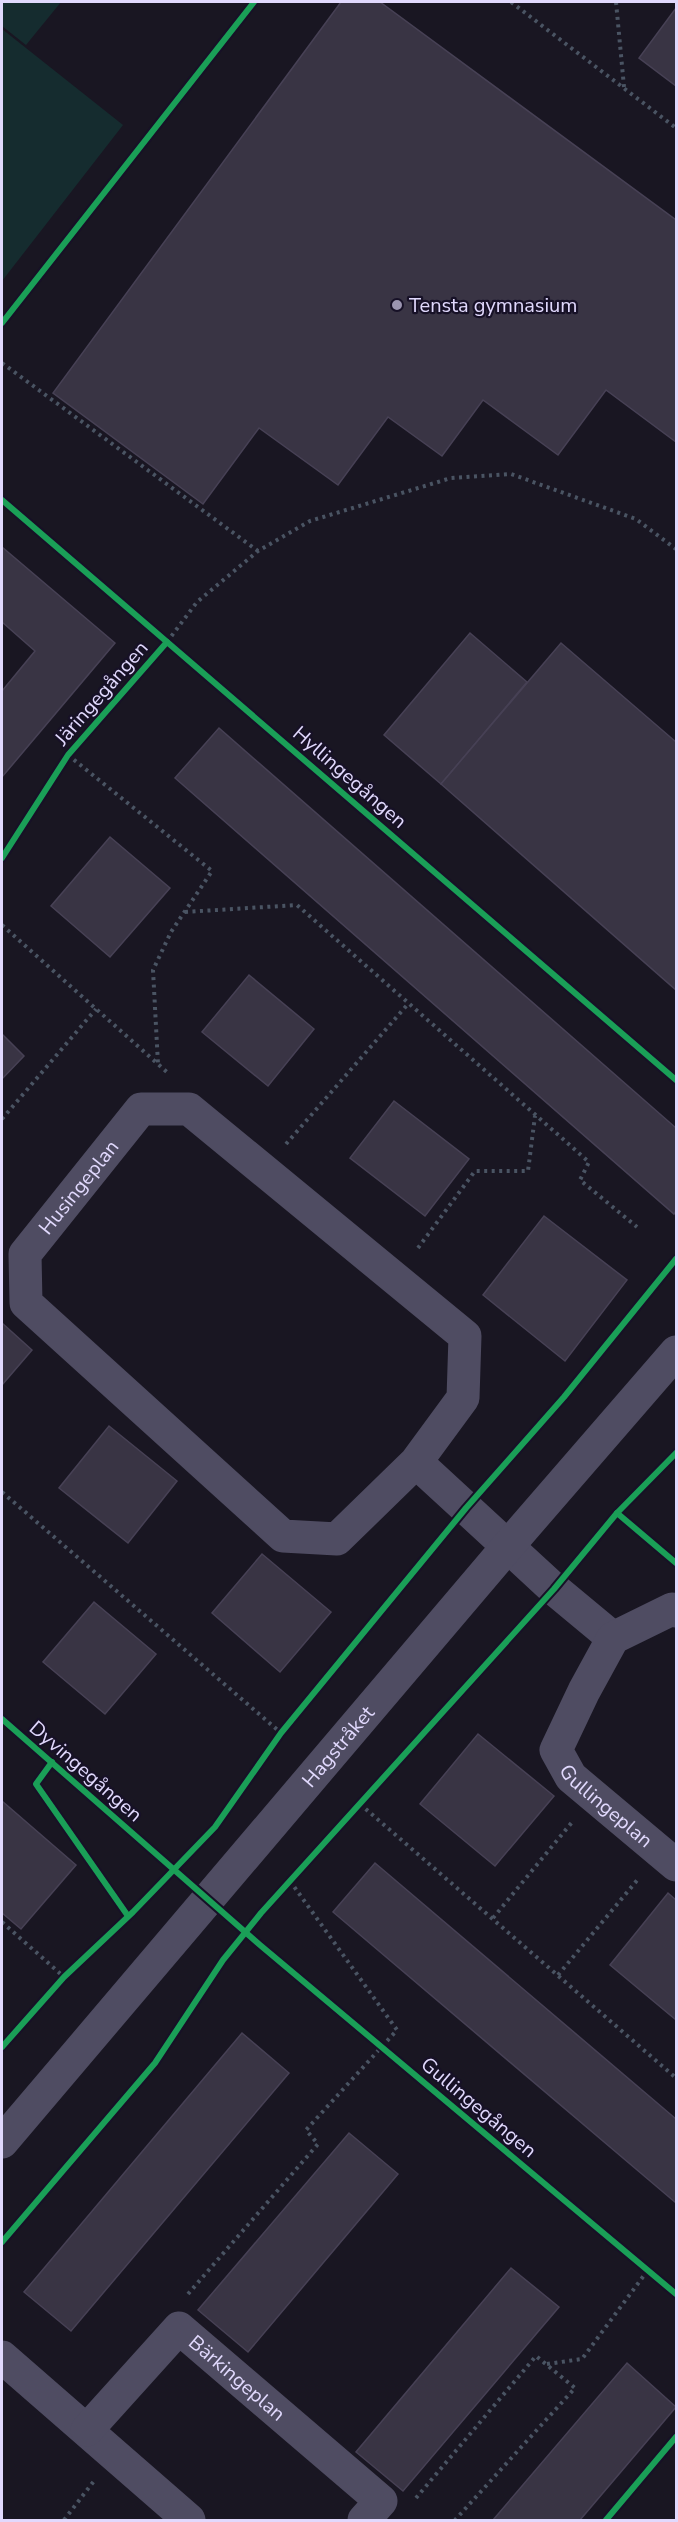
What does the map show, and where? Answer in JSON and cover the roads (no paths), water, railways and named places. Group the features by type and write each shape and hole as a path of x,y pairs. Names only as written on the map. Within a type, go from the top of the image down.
{"street":[{"name":"Husingeplan","path":"141,1109 189,1109 465,1336 463,1398 416,1462 337,1539 283,1536 26,1303 25,1254 141,1109"},
{"name":"Hagstråket","path":"2,2142 508,1546 676,1352"},
{"path":"416,1462 554,1589 613,1638 672,1609 676,1611"},
{"name":"Gullingeplan","path":"613,1638 584,1690 556,1750 571,1777 668,1858"},
{"name":"Bärkingeplan","path":"87,2430 179,2328 381,2501 364,2520"},
{"path":"2,2357 189,2520"}],"place":[{"name":"Tensta gymnasium","path":"397,305"}]}
